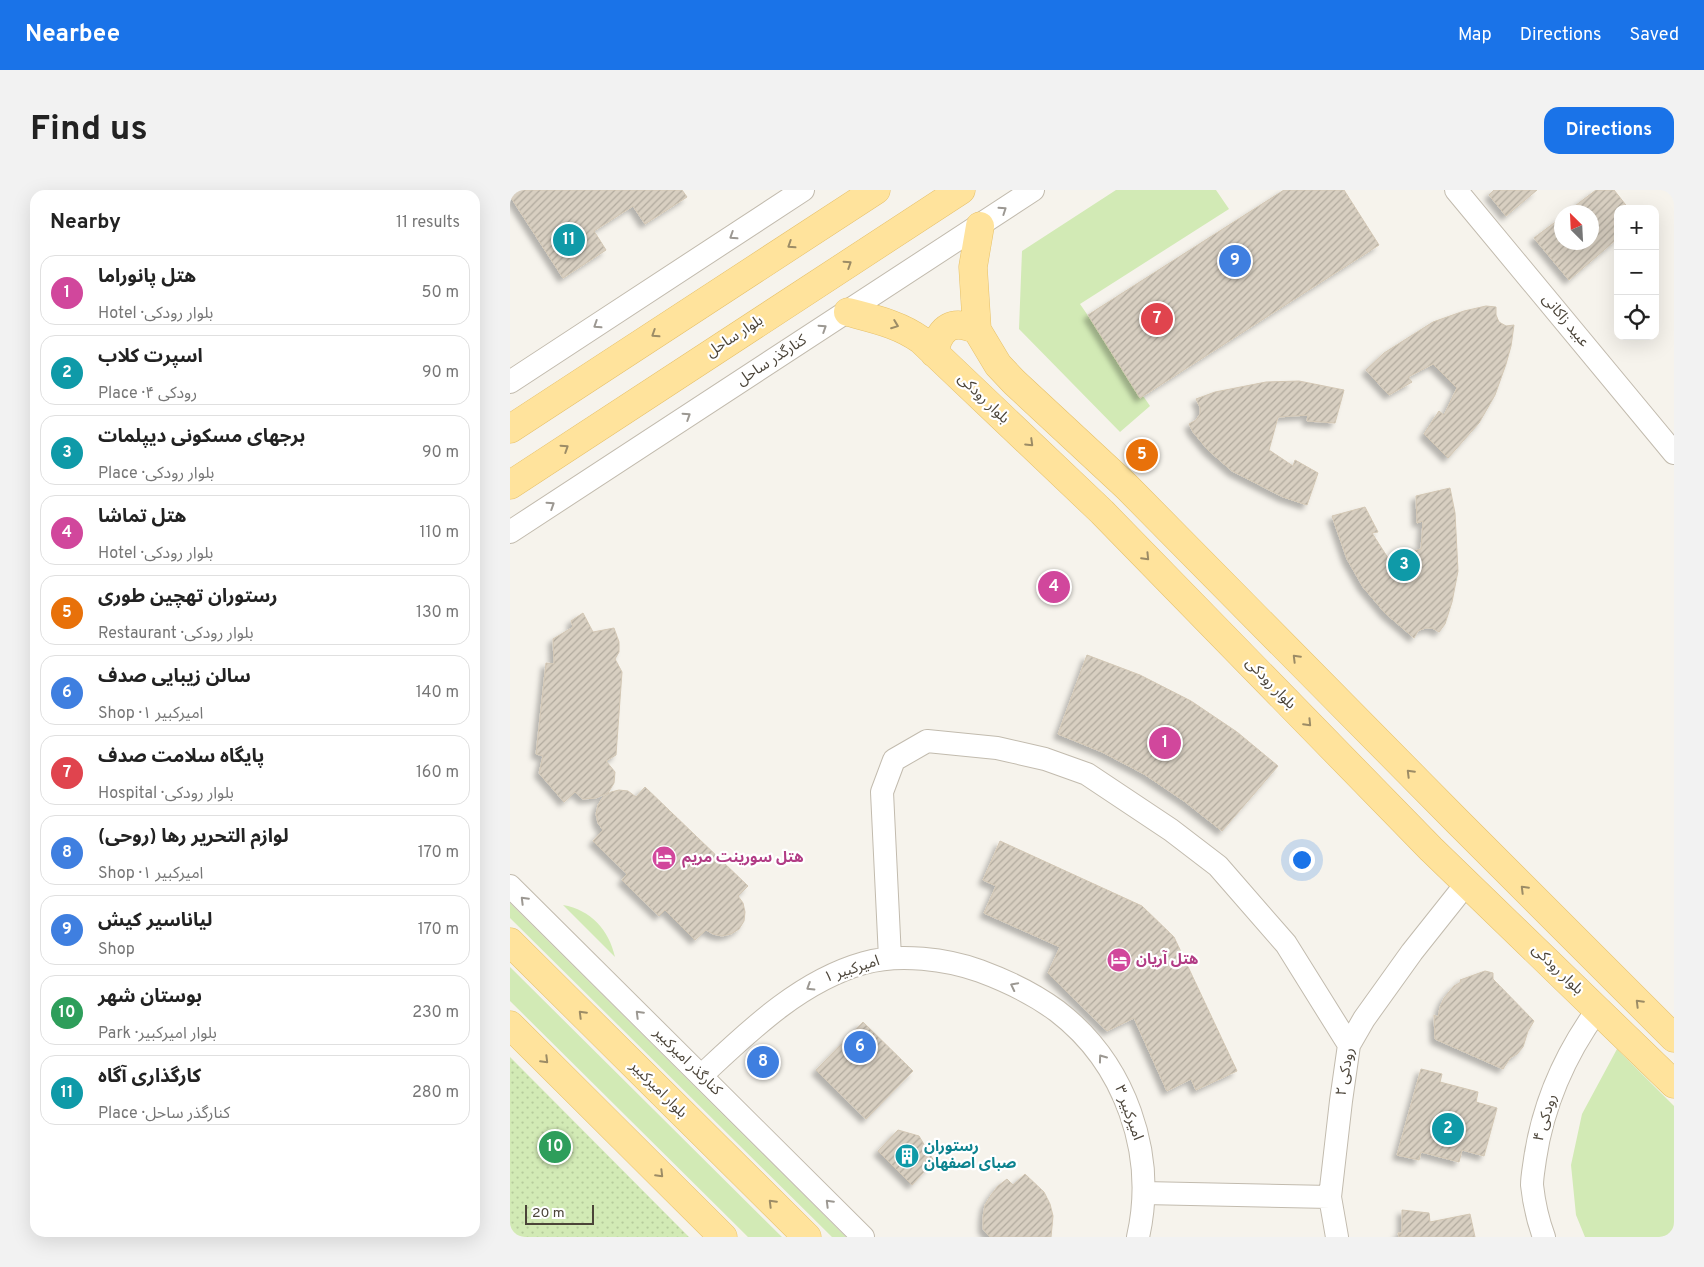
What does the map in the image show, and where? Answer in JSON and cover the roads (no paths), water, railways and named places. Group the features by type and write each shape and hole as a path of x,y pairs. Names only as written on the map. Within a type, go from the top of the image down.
{"main road":[{"path":"510,429 876,190"},
{"name":"بلوار ساحل","path":"510,485 961,190"},
{"path":"980,226 973,267 977,330 998,365 1126,486 1457,822 1674,1038"},
{"name":"بلوار رودکی","path":"848,312 888,322 908,330 922,340 1102,512 1466,884 1674,1084"},
{"path":"934,353 937,338 954,324 965,324 977,330"},
{"name":"بلوار امیرکبیر","path":"510,942 807,1237"},
{"path":"510,1025 723,1237"}],"street":[{"path":"512,375 803,190"},
{"name":"کنارگذر ساحل","path":"510,532 1033,190"},
{"name":"عبید زاکانی","path":"1456,190 1674,452"},
{"path":"890,958 882,792 894,760 927,740 997,748 1045,758 1087,774 1171,830 1218,866 1286,944 1349,1045"},
{"name":"رودکی ۲","path":"1337,1237 1330,1197 1349,1045 1364,1019 1412,952 1466,884"},
{"name":"کنارگذر امیرکبیر","path":"510,886 863,1237"},
{"name":"امیرکبیر ۱","path":"701,1076 760,1023 792,998 827,976 865,962 890,958 937,960 966,966 1000,978 1056,1010"},
{"name":"رودکی ۴","path":"1544,1237 1539,1223 1532,1183 1538,1142 1548,1105 1561,1071 1580,1034 1598,1009"},
{"name":"امیرکبیر ۳","path":"1056,1010 1094,1047 1122,1091 1132,1116 1139,1140 1143,1166 1144,1193 1138,1237"},
{"path":"1144,1193 1330,1197"}],"place":[{"name":"کارگذاری آگاه","path":"569,240"},
{"name":"لیاناسیر کیش","path":"1235,261"},
{"name":"پایگاه سلامت صدف","path":"1157,319"},
{"name":"رستوران تهچین طوری","path":"1142,455"},
{"name":"برجهای مسکونی دیپلمات","path":"1404,565"},
{"name":"هتل تماشا","path":"1054,587"},
{"name":"هتل پانوراما","path":"1165,743"},
{"name":"هتل سورینت مريم","path":"664,858"},
{"name":"هتل آریان","path":"1119,960"},
{"name":"سالن زیبایی صدف","path":"860,1047"},
{"name":"لوازم التحریر رها (روحی)","path":"763,1062"},
{"name":"اسپرت کلاب","path":"1448,1129"},
{"name":"بوستان شهر","path":"555,1147"},
{"name":"رستوران صبای اصفهان","path":"907,1156"}]}
